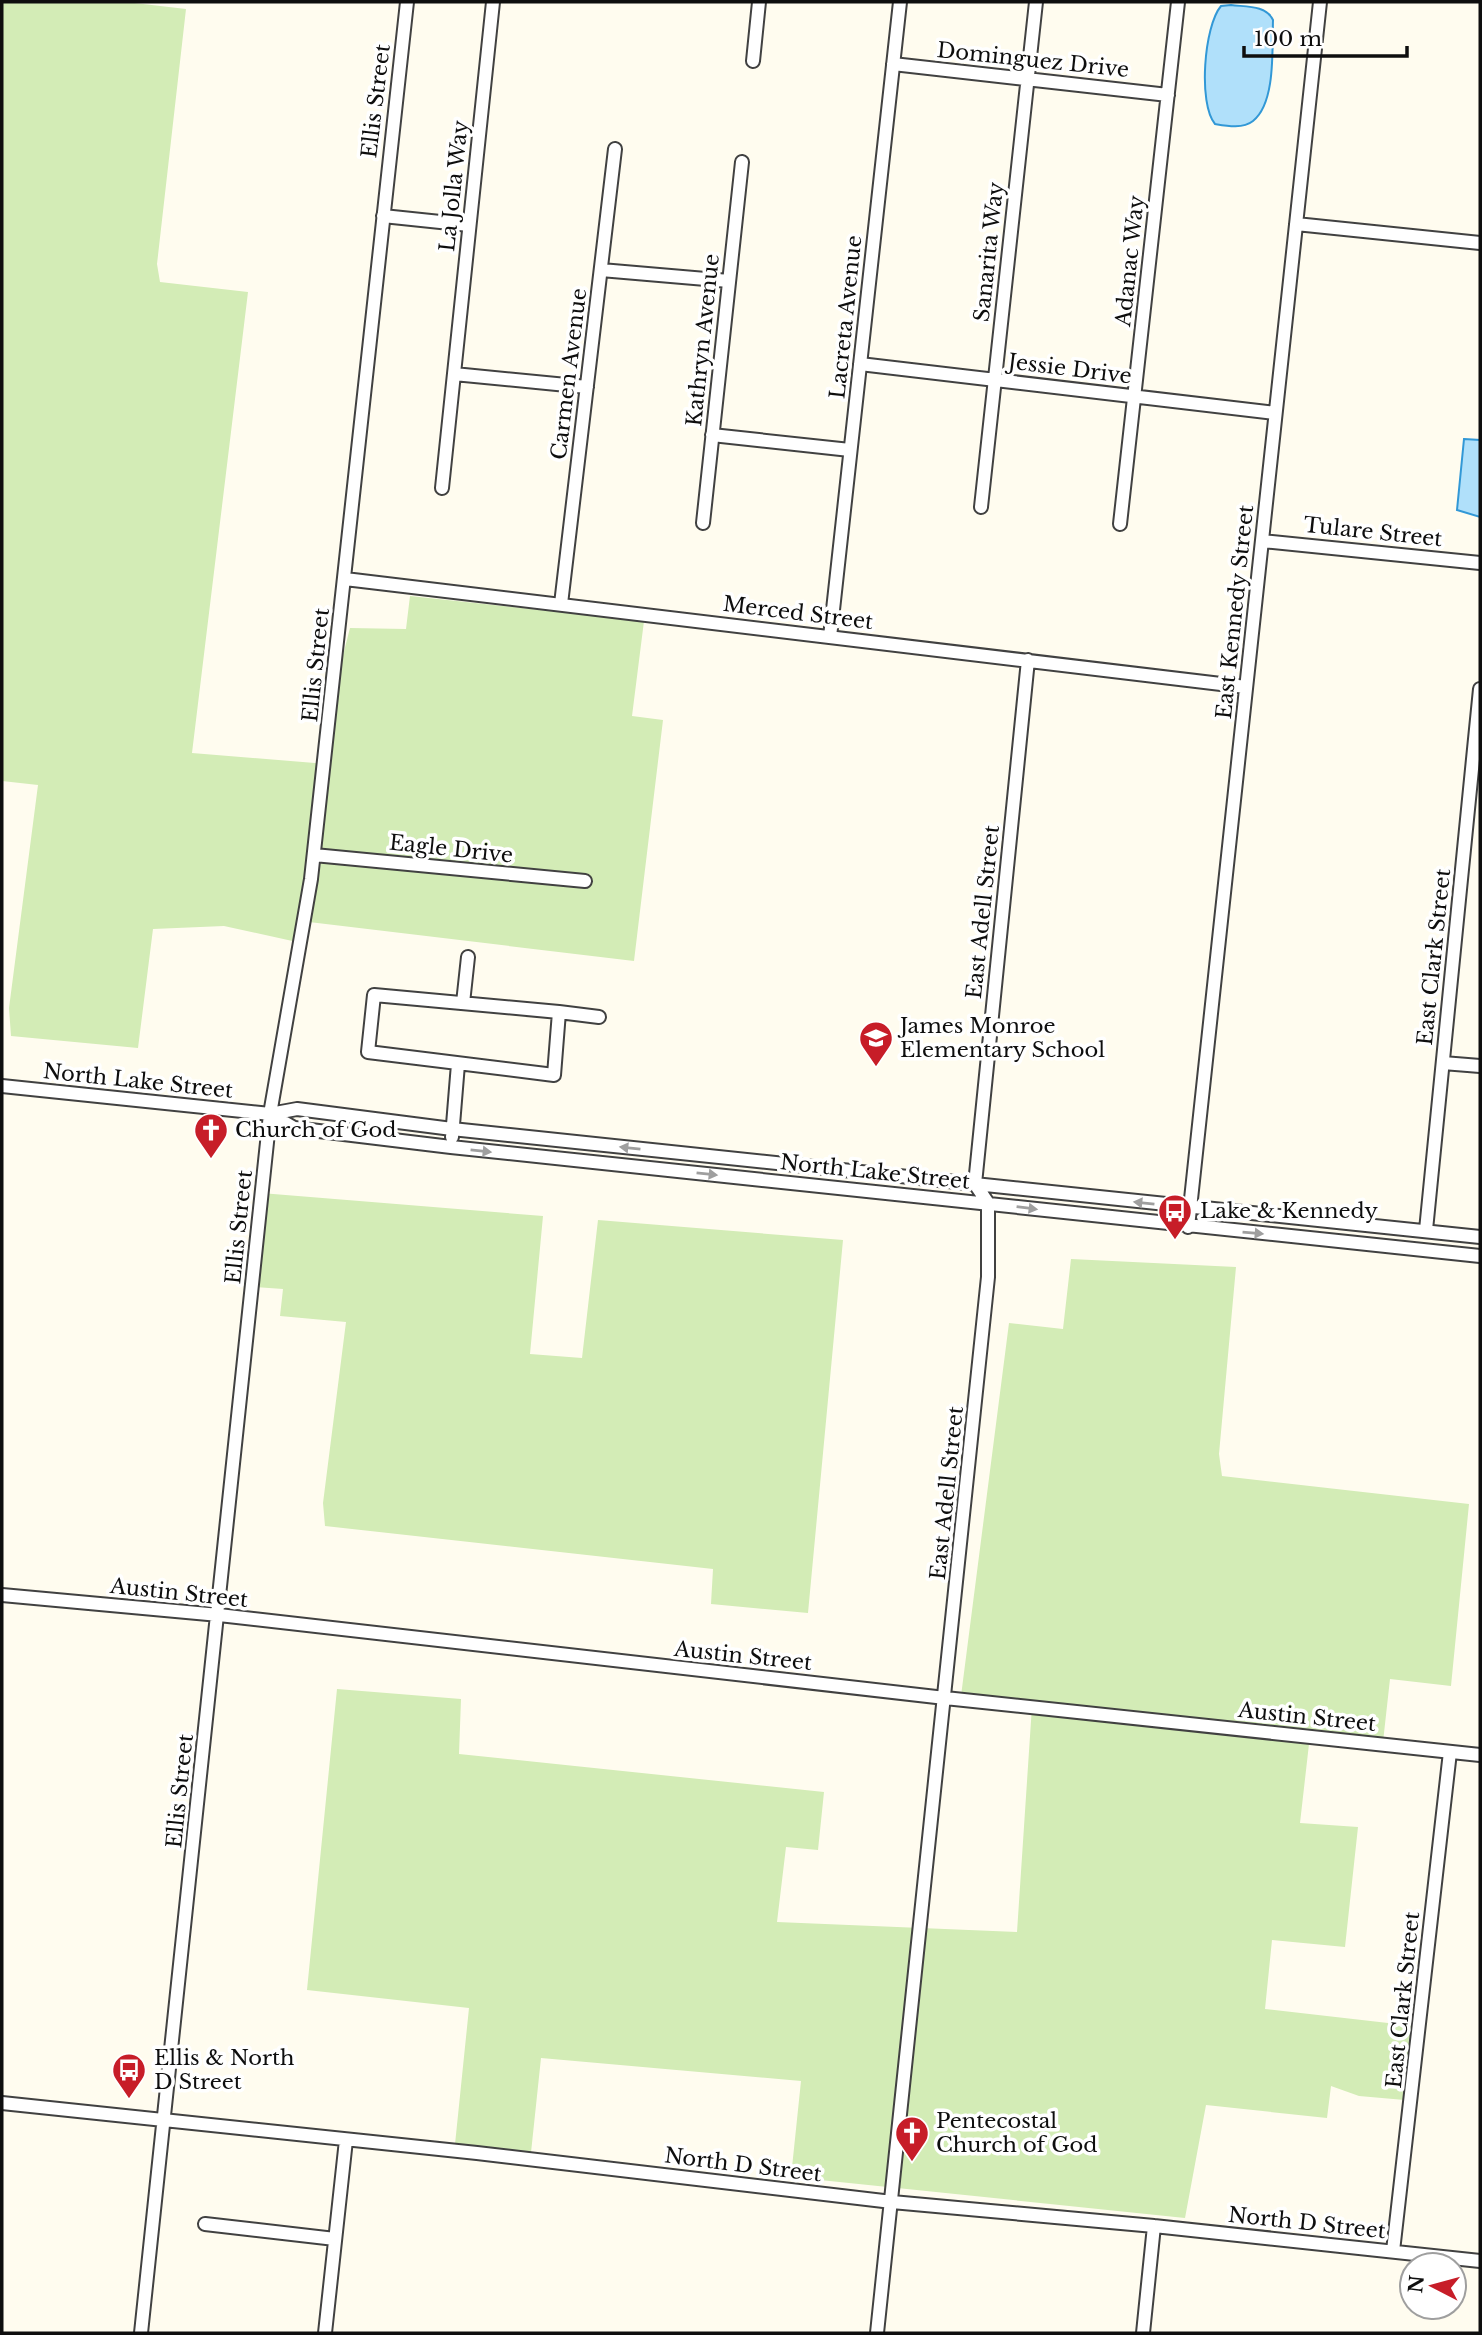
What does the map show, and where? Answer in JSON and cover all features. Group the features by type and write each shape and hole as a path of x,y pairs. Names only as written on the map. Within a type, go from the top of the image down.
{"street":[{"name":"Ellis Street","path":"141,2333 270,1114 314,855 407,2"},
{"name":"La Jolla Way","path":"442,488 493,2"},
{"path":"753,61 759,2"},
{"name":"Lacreta Avenue","path":"830,637 900,2"},
{"name":"Sanarita Way","path":"981,507 1037,2"},
{"name":"Adanac Way","path":"1120,524 1178,2"},
{"name":"East Kennedy Street","path":"1188,1227 1320,2"},
{"name":"Dominguez Drive","path":"893,64 1168,95"},
{"name":"Carmen Avenue","path":"561,604 615,149"},
{"name":"Kathryn Avenue","path":"703,523 742,162"},
{"path":"383,216 469,225"},
{"path":"1296,224 1480,243"},
{"path":"601,270 729,281"},
{"name":"Jessie Drive","path":"860,364 1275,413"},
{"path":"454,374 587,387"},
{"path":"712,435 850,450"},
{"name":"Tulare Street","path":"1262,541 1480,563"},
{"name":"Merced Street","path":"345,579 1246,687"},
{"name":"East Adell Street","path":"975,1184 1028,660"},
{"name":"East Clark Street","path":"1426,1230 1480,689"},
{"name":"Eagle Drive","path":"314,855 585,881"},
{"path":"463,1003 468,957"},
{"path":"559,1012 554,1076 368,1052 374,995 559,1012 599,1017"},
{"path":"1443,1063 1480,1066"},
{"path":"451,1147 458,1065"},
{"name":"North Lake Street","path":"2,1086 270,1114 297,1109 452,1129 1480,1237"},
{"name":"North Lake Street","path":"270,1114 294,1128 451,1147 1480,1256"},
{"path":"795,1165 813,1185"},
{"path":"975,1184 988,1203"},
{"name":"East Adell Street","path":"877,2333 988,1277 988,1203"},
{"name":"Austin Street","path":"2,1595 219,1615 945,1698 1480,1755"},
{"name":"East Clark Street","path":"1393,2252 1450,1752"},
{"name":"North D Street","path":"2,2103 892,2202 1154,2226 1480,2261"},
{"path":"325,2333 346,2140"},
{"path":"205,2224 335,2239"},
{"path":"1143,2333 1154,2226"}],"green space":[{"path":"2,2 126,2 186,9 157,264 160,282 248,292 192,753 327,764 342,659 350,628 406,629 410,596 644,621 632,716 663,720 634,961 309,922 306,944 224,926 153,929 138,1048 11,1036 9,1008 38,785 2,781"},
{"path":"261,1193 543,1216 530,1354 582,1358 598,1220 843,1240 808,1613 711,1604 713,1569 325,1526 323,1503 346,1322 280,1316 283,1289 255,1287"},
{"path":"1071,1259 1236,1267 1219,1454 1222,1476 1469,1504 1451,1686 1390,1679 1382,1751 1309,1744 1300,1823 1358,1827 1345,1947 1272,1940 1265,2009 1423,2027 1416,2101 1359,2096 1331,2086 1327,2118 1206,2105 1185,2218 791,2177 801,2081 541,2058 530,2162 454,2154 469,2008 307,1990 337,1689 461,1699 459,1754 824,1792 818,1850 786,1847 777,1922 1017,1932 1032,1706 961,1696 1009,1323 1063,1329"}],"water":[{"path":"1221,6 1261,9 1273,20 1271,74 1266,102 1253,121 1235,126 1215,124 1206,100 1205,83 1210,30"},
{"path":"1464,439 1480,440 1480,517 1457,510"}],"place":[{"name":"James Monroe Elementary School","path":"876,1068"},
{"name":"Church of God","path":"211,1160"},
{"name":"Lake & Kennedy","path":"1175,1241"},
{"name":"Ellis & North D Street","path":"129,2100"},
{"name":"Pentecostal Church of God","path":"912,2163"}]}
